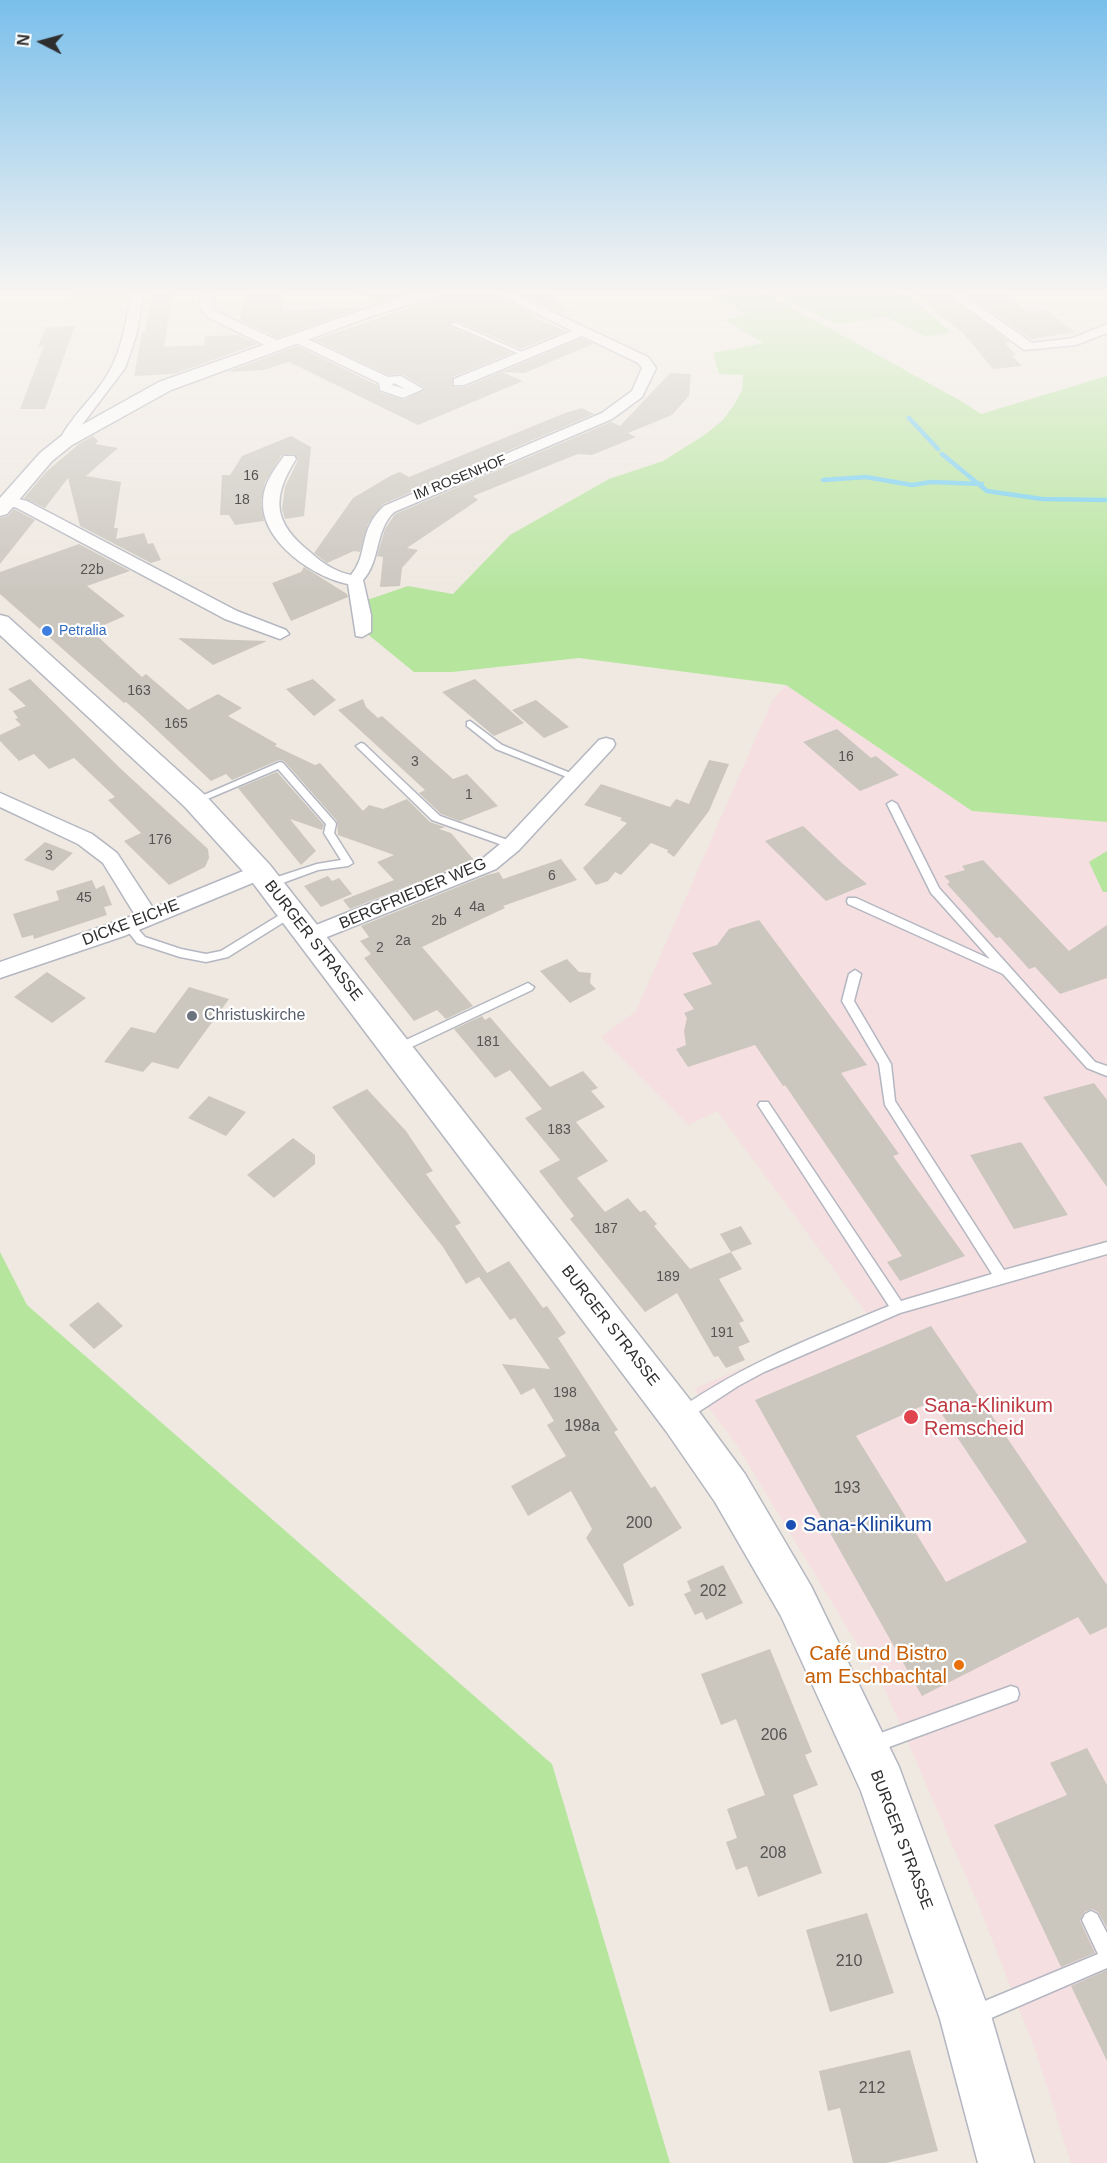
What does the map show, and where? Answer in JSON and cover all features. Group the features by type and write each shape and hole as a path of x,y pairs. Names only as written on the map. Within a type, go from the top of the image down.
{"main road":[{"name":"BURGER STRASSE","path":"0,622 195,801 264,878 680,1418 730,1488 796,1601 882,1784 966,2019 1006,2163"}],"street":[{"path":"66,441 70,428 102,393"},
{"path":"4,506 46,457 66,441 153,393"},
{"name":"IM ROSENHOF","path":"355,580 364,572 376,521 389,509 598,421 637,393"},
{"path":"289,459 280,471 271,494 272,515 278,530 291,546 312,562 334,576 355,580 363,615 362,632"},
{"path":"4,506 22,504 231,615 280,633"},
{"name":"BERGFRIEDER WEG","path":"300,924 489,864 512,844 606,744"},
{"path":"0,799 85,840 110,858 138,921"},
{"name":"DICKE EICHE","path":"0,970 264,878"}],"lane":[{"path":"470,724 499,747 575,777"},
{"name":"BERGFRIEDER WEG","path":"361,746 436,818 512,844"},
{"path":"195,801 280,765 331,824 329,833 348,863 264,878"},
{"path":"892,804 935,890 1091,1065 1107,1071"},
{"path":"852,900 1010,972"},
{"path":"138,921 141,940 206,958 224,954 300,924"},
{"path":"855,974 848,1001 885,1064 889,1102 1001,1277"},
{"path":"397,1049 528,987"},
{"path":"764,1105 898,1308"},
{"path":"680,1418 714,1390 898,1308 1107,1248"},
{"path":"863,1747 1011,1694"},
{"path":"1091,1920 1107,1953"},
{"path":"966,2019 1107,1959"}],"shaded area":[{"name":"Sana-Klinikum Remscheid","path":"786,685 972,811 1107,822 1107,2163 1071,2163 1035,2049 980,1909 886,1692 736,1444 694,1389 867,1314 717,1111 688,1125 601,1037 636,1011 772,701"}],"green space":[{"path":"740,393 946,393 981,414 1051,393 1107,393 1107,822 972,811 786,685 579,658 452,672 414,672 365,632 367,600 408,586 453,594 510,535 609,479 663,461 706,434 723,420"},
{"path":"1107,851 1107,892 1103,892 1089,862"},
{"path":"0,1252 27,1305 552,1764 670,2163 0,2163"}],"building":[{"path":"26,393 51,393 45,409 20,409"},
{"path":"352,393 382,393 404,400 416,393 495,393 418,425"},
{"path":"651,393 689,393 672,415 628,433 636,437 592,455 578,454 473,496 478,500 407,548 418,550 402,568 400,586 380,587 383,557 377,556 385,529 395,514 611,422 620,426"},
{"path":"582,408 594,414 383,504 368,524 360,552 354,551 327,563 314,553 353,498 392,475 400,472 409,477"},
{"path":"93,436 98,441 95,444 118,448 86,476 121,482 114,528 118,528 116,539 144,533 148,544 153,543 161,560 151,563 80,526 68,478 45,508 24,498 46,472 80,443"},
{"path":"291,436 311,447 304,516 285,519 282,509 285,487 298,460 294,454 282,455 265,482 261,502 264,521 235,525 229,515 220,515 222,475 230,475 242,456"},
{"path":"14,509 35,520 0,564 0,518 8,516"},
{"path":"79,544 130,571 87,586 125,616 97,628 102,632 96,635 142,677 146,674 188,710 218,694 242,708 228,716 277,744 275,746 315,765 320,763 363,811 369,805 383,809 407,799 430,822 445,827 439,829 451,833 474,860 350,909 343,900 394,880 377,862 394,855 338,835 337,821 284,761 279,760 232,780 226,774 211,781 143,717 0,594 0,572"},
{"path":"304,567 347,594 348,597 291,621 272,583 301,572"},
{"path":"178,638 267,641 213,665"},
{"path":"30,679 121,769 208,849 209,858 205,867 169,885 124,841 141,833 108,800 115,797 74,758 49,769 34,754 19,761 0,741 0,735 21,725 15,719 18,718 13,711 26,706 8,689"},
{"path":"313,679 336,700 314,716 286,689"},
{"path":"475,679 524,723 494,736 442,692"},
{"path":"363,699 366,707 378,718 382,716 453,779 467,774 498,806 460,821 441,814 419,793 425,790 338,710"},
{"path":"536,700 569,727 544,738 512,710"},
{"path":"837,729 871,758 876,756 899,775 860,791 803,742"},
{"path":"709,760 729,764 709,811 674,857 667,852 668,850 651,843 621,875 615,872 608,881 596,885 583,868 627,823 620,820 622,818 584,805 601,784 670,807 676,799 689,804"},
{"path":"277,772 324,825 322,830 290,819 316,851 301,865 238,788"},
{"path":"803,826 867,884 826,901 765,841"},
{"path":"45,842 73,853 53,871 24,860"},
{"path":"561,859 577,880 503,906 505,908 422,947 473,1006 446,1019 437,1010 414,1021 364,958 371,954 360,941 369,937 361,926 487,875 499,872 503,879"},
{"path":"983,860 1069,951 1107,925 1107,978 1060,994 1035,967 1029,969 1000,937 996,938 947,884 950,882 944,876 965,870 962,866"},
{"path":"328,876 332,881 339,878 352,894 321,907 304,886"},
{"path":"92,880 96,889 104,885 112,905 104,907 107,915 34,939 33,935 22,938 13,914 59,900 56,891"},
{"path":"759,920 867,1065 841,1073 899,1154 893,1156 965,1256 900,1281 887,1262 902,1256 755,1045 688,1067 676,1049 686,1045 684,1031 687,1018 684,1013 694,1009 683,994 712,984 692,953 717,945 729,929"},
{"path":"567,959 579,972 591,973 590,983 596,989 570,1003 540,971"},
{"path":"47,972 86,998 52,1023 14,997"},
{"name":"Christuskirche","path":"189,987 229,999 178,1069 152,1062 143,1072 104,1062 131,1027 155,1033"},
{"path":"482,1016 485,1020 490,1017 550,1087 583,1071 598,1088 591,1091 605,1107 576,1122 608,1161 577,1178 605,1212 628,1198 640,1212 645,1210 657,1224 654,1226 690,1269 731,1252 742,1269 719,1279 744,1321 739,1323 750,1342 738,1347 745,1360 726,1368 718,1356 714,1357 677,1293 645,1312 570,1219 574,1216 539,1171 560,1160 525,1118 542,1109 510,1070 495,1078 454,1029"},
{"path":"1094,1083 1107,1100 1107,1187 1043,1097"},
{"path":"367,1089 406,1131 433,1171 426,1174 461,1223 455,1226 487,1273 509,1261 543,1308 547,1306 566,1333 558,1338 618,1430 614,1432 651,1488 655,1486 682,1528 623,1564 634,1605 629,1607 586,1538 592,1529 571,1491 528,1516 511,1486 566,1456 547,1425 554,1421 534,1388 521,1395 502,1364 550,1369 515,1318 510,1320 479,1277 466,1284 443,1247 332,1107"},
{"path":"209,1096 246,1112 226,1136 188,1118"},
{"path":"293,1138 315,1155 315,1164 274,1198 247,1175"},
{"path":"1021,1142 1068,1215 1014,1229 970,1155"},
{"path":"741,1226 752,1244 731,1252 720,1234"},
{"path":"98,1302 123,1326 94,1349 69,1325"},
{"path":"931,1326 1107,1585 1107,1627 1090,1635 1078,1617 922,1696 755,1400","holes":["933,1401 1027,1542 946,1582 856,1436"]},
{"path":"723,1565 743,1603 706,1620 702,1612 695,1615 684,1594 691,1591 687,1581"},
{"path":"770,1649 812,1752 805,1755 818,1785 793,1795 822,1873 758,1897 747,1866 736,1870 726,1842 737,1838 727,1809 765,1795 736,1719 721,1725 701,1674"},
{"path":"1087,1748 1107,1785 1107,1928 1098,1912 1092,1909 1084,1912 1080,1921 1095,1953 1061,1967 994,1825 1067,1795 1050,1763"},
{"path":"867,1913 894,1993 830,2012 806,1930"},
{"path":"1107,1970 1107,2061 1071,1986"},
{"path":"910,2050 938,2151 886,2163 853,2163 840,2108 828,2111 819,2071"}],"waterway":[{"path":"909,418 938,449"},
{"path":"942,454 978,484"},
{"path":"823,480 866,477 912,485 931,482 978,484"},
{"path":"978,484 987,491 1042,499 1107,500"}],"place":[{"name":"Petralia","path":"47,631"},
{"name":"Christuskirche","path":"192,1016"},
{"name":"Sana-Klinikum Remscheid","path":"911,1417"},
{"name":"Sana-Klinikum","path":"791,1525"},
{"name":"Café und Bistro am Eschbachtal","path":"959,1665"}]}
